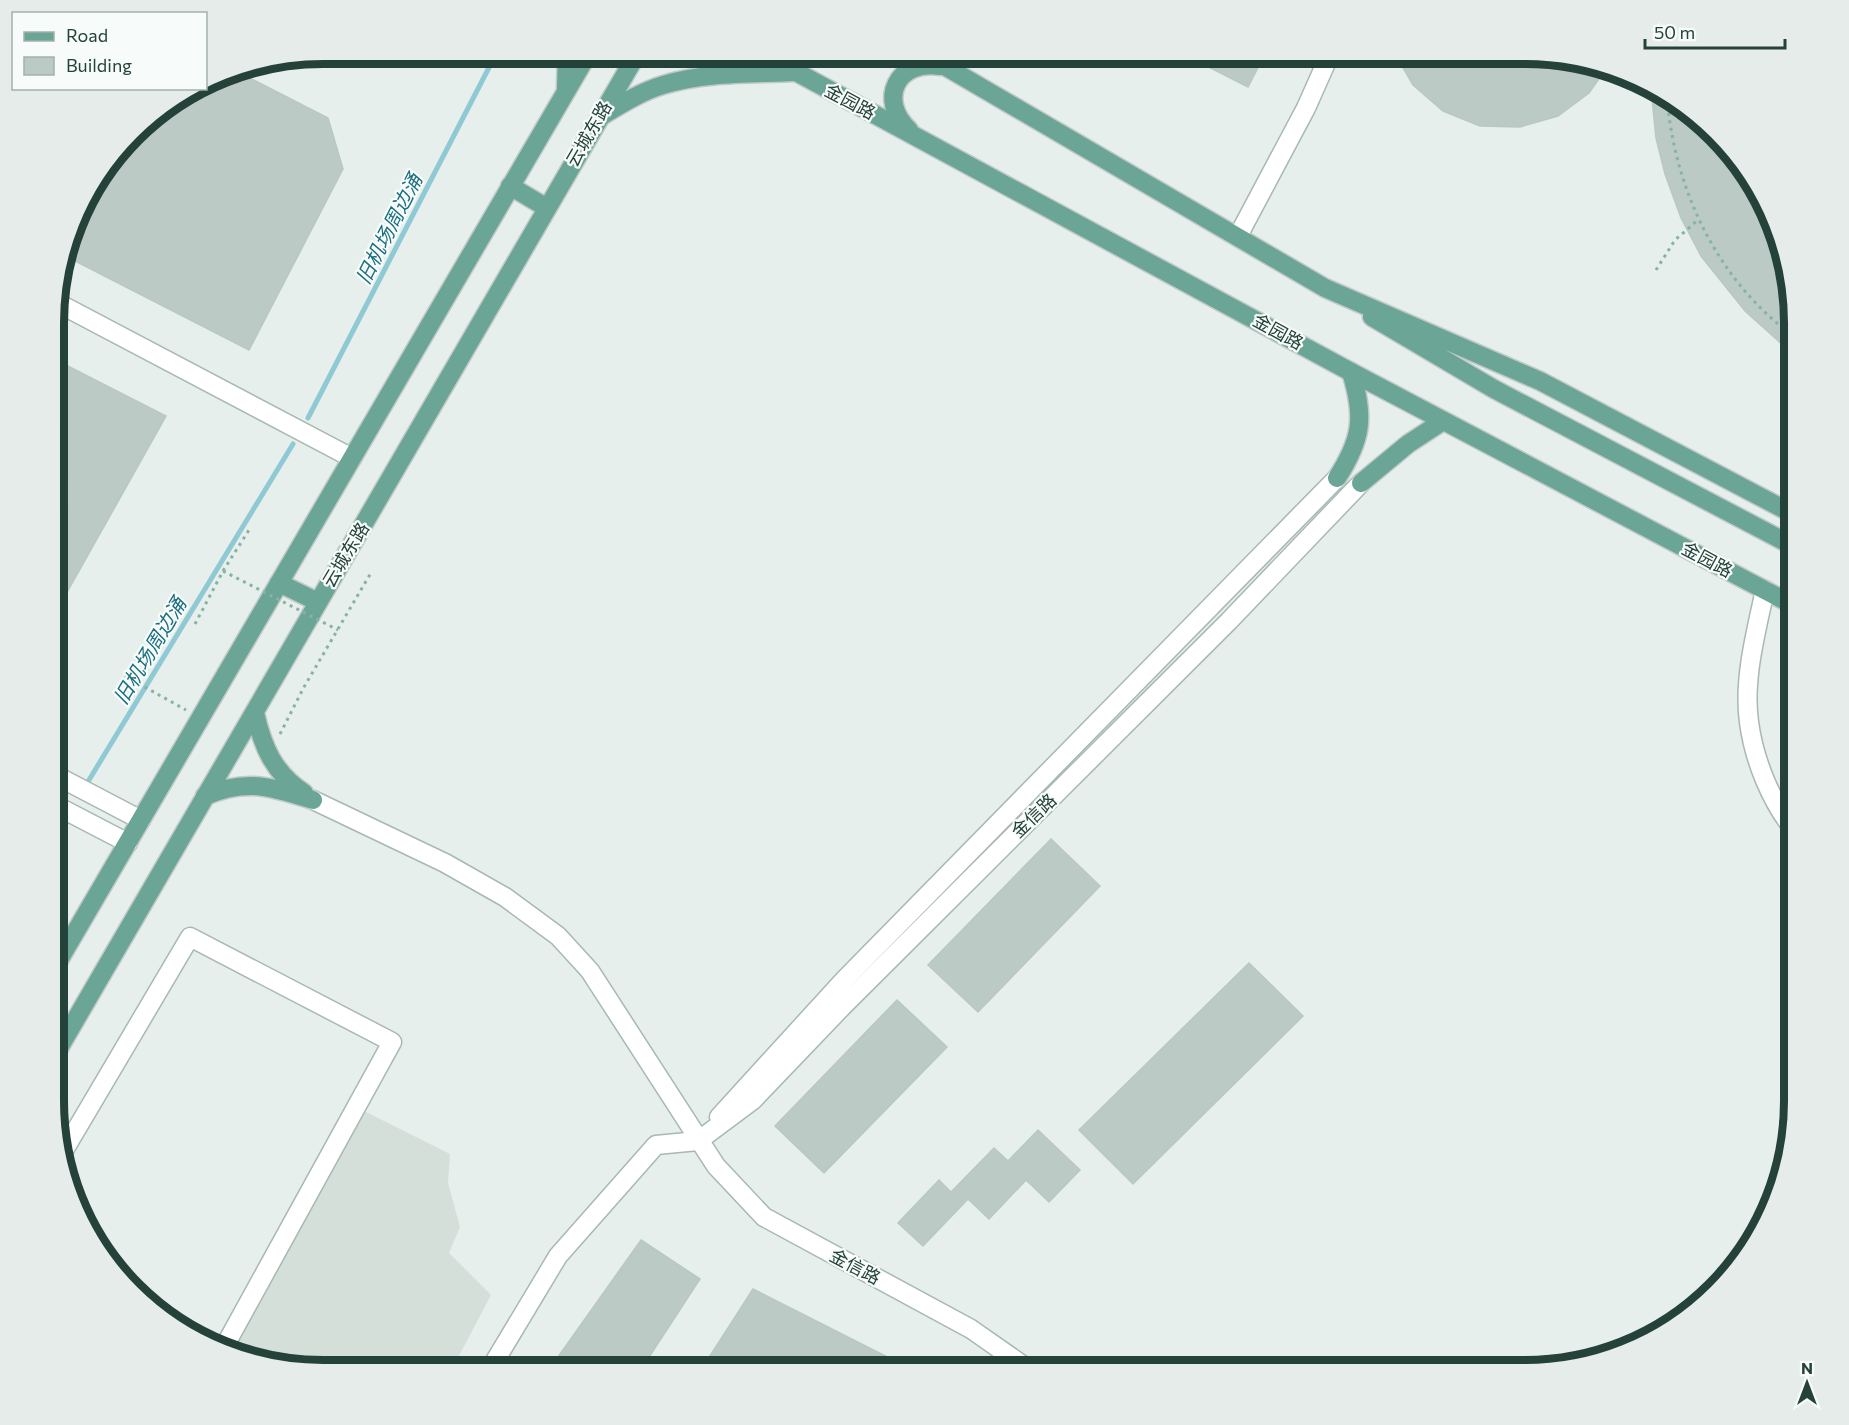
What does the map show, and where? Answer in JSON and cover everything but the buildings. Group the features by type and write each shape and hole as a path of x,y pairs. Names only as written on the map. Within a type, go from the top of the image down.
{"main road":[{"path":"566,91 567,64"},
{"path":"64,952 582,64"},
{"name":"云城东路","path":"64,1039 631,64"},
{"name":"金园路","path":"780,64 1351,372 1784,600"},
{"path":"918,139 899,121 892,106 895,84 906,72 921,64"},
{"path":"929,64 947,67"},
{"path":"942,64 1494,388 1784,541"},
{"path":"599,118 638,95 663,85 699,77 794,72"},
{"path":"510,186 547,208"},
{"path":"1325,288 1540,381 1784,509"},
{"path":"1337,478 1351,457 1359,433 1359,401 1351,372"},
{"path":"1361,483 1408,444 1443,421"},
{"path":"279,583 318,602"},
{"path":"255,713 260,736 278,772 313,800"},
{"path":"205,796 225,787 243,784 263,785 313,800"}],"street":[{"path":"1238,236 1306,108 1326,64"},
{"path":"65,307 352,458"},
{"name":"金信路","path":"698,1141 740,1091 844,980 1337,478"},
{"name":"金信路","path":"698,1141 753,1100 841,1008 1229,621 1361,483"},
{"path":"1765,590 1749,684 1749,722 1761,767 1778,810 1784,817"},
{"path":"64,779 141,820"},
{"path":"313,800 505,897 558,936 590,971 698,1141 656,1145 558,1256 496,1360"},
{"path":"64,811 128,843"},
{"path":"68,1144 190,937 392,1042 227,1342"},
{"name":"金信路","path":"698,1141 734,1187 764,1217 971,1329 1015,1360"}],"path":[{"path":"1667,107 1670,133 1684,187 1698,220 1717,254 1744,288 1784,329"},
{"path":"1656,270 1676,240 1698,220"},
{"path":"195,624 223,571 249,530"},
{"path":"223,571 338,630"},
{"path":"279,736 372,571"},
{"path":"124,676 200,717"}],"shaded area":[{"path":"360,1109 450,1154 448,1183 460,1227 449,1253 491,1295 457,1360 307,1360 273,1356 230,1343"}],"waterway":[{"name":"旧机场周边涌","path":"308,418 491,64"},
{"name":"旧机场周边涌","path":"89,780 293,444"}]}
